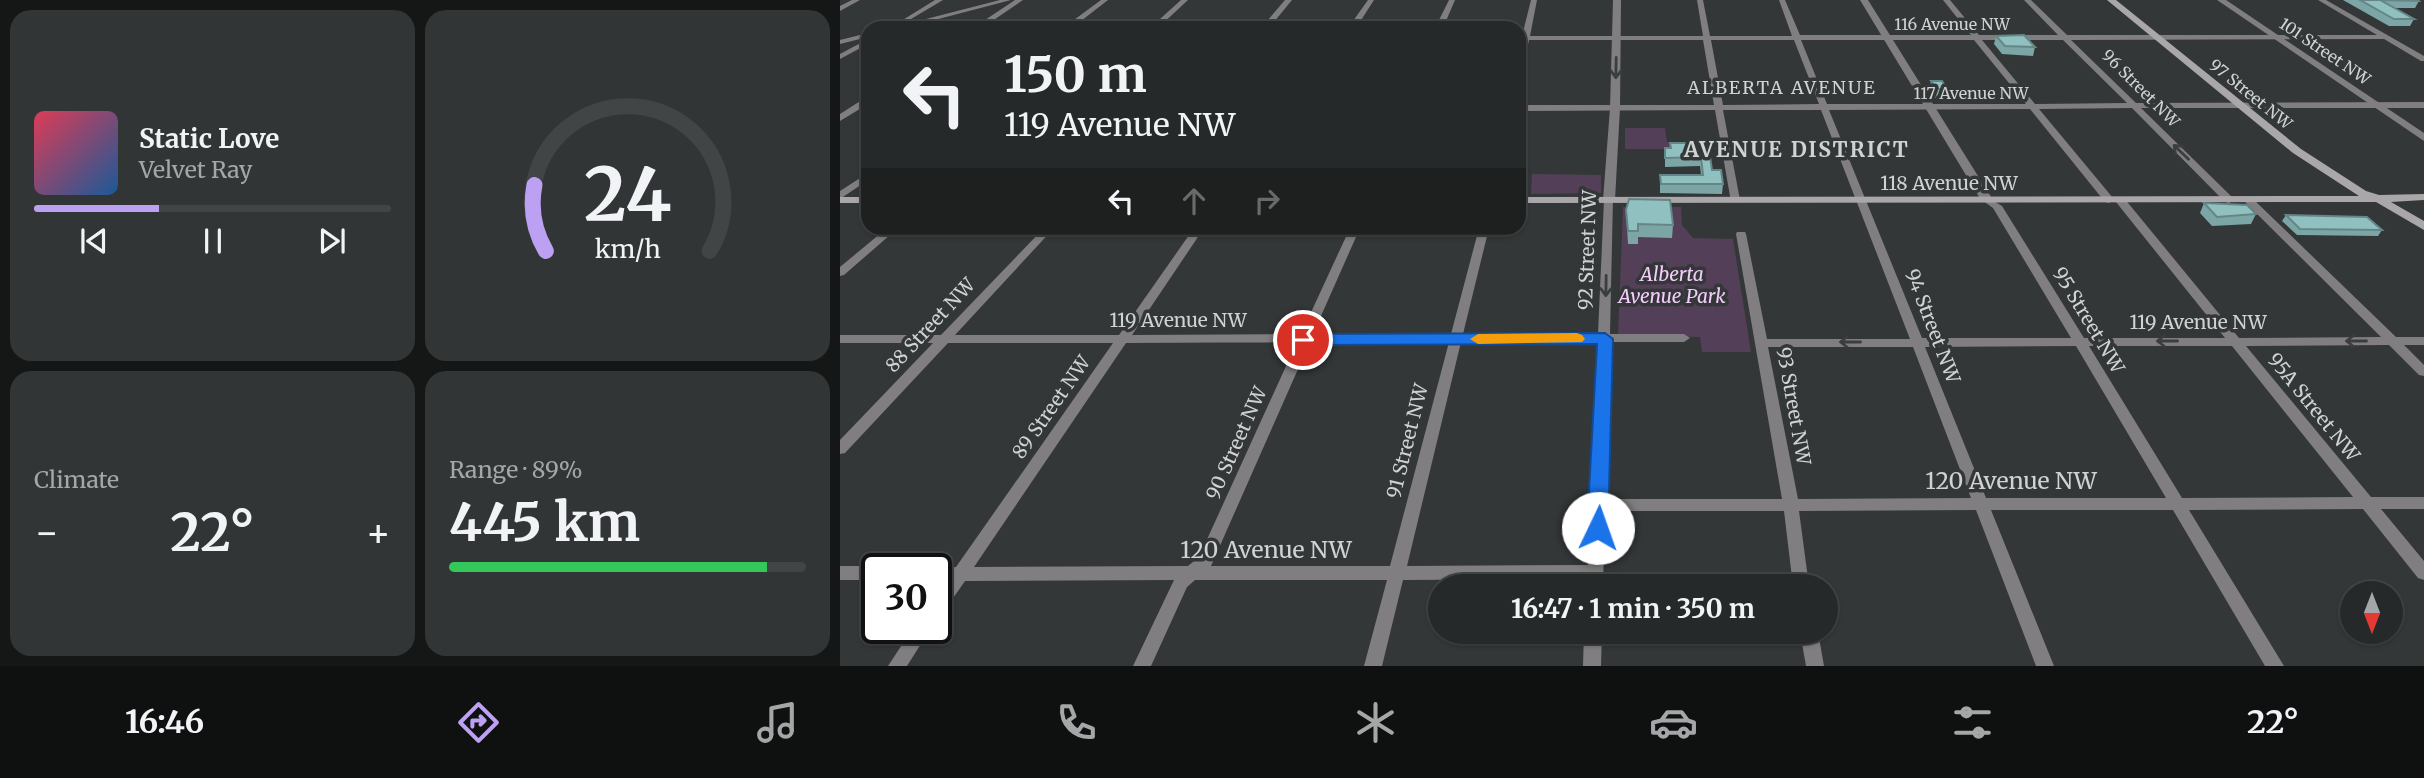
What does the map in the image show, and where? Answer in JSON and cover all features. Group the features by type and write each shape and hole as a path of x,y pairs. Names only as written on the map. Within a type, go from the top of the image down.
{"main road":[{"name":"97 Street NW","path":"2111,0 2313,153 2374,192 2379,199"},
{"name":"97 Street NW","path":"2121,0 2241,106 2324,170 2424,226"},
{"path":"2324,170 2326,178 2345,194 2340,200"},
{"path":"840,198 861,200"},
{"name":"118 Avenue NW","path":"1526,200 2424,200"}],"street":[{"path":"840,9 857,0"},
{"path":"906,21 940,0"},
{"path":"922,21 1008,0"},
{"path":"988,21 1020,0"},
{"path":"1076,21 1105,0"},
{"path":"1161,21 1185,0"},
{"path":"1271,21 1289,0"},
{"path":"1357,21 1371,0"},
{"path":"1442,21 1451,0"},
{"path":"1526,25 1534,0"},
{"name":"92 Street NW","path":"1595,574 1617,0"},
{"path":"1700,0 1735,200"},
{"name":"94 Street NW","path":"1782,0 2045,666"},
{"name":"95 Street NW","path":"1864,0 1987,200 1997,206 2275,666"},
{"name":"95A Street NW","path":"1946,0 2033,107 2235,341 2424,573"},
{"name":"96 Street NW","path":"2027,0 2229,200"},
{"name":"101 Street NW","path":"2221,0 2424,136"},
{"path":"2321,0 2423,58"},
{"name":"116 Avenue NW","path":"1526,38 2385,37"},
{"path":"840,40 861,38"},
{"path":"840,57 861,42"},
{"path":"840,118 861,105"},
{"name":"117 Avenue NW","path":"1526,108 2424,105"},
{"path":"840,108 861,108"},
{"path":"840,198 861,182"},
{"path":"2248,200 2424,372"},
{"name":"93 Street NW","path":"1741,234 1791,504 1800,574"},
{"path":"840,272 885,235"},
{"name":"88 Street NW","path":"840,449 1042,235"},
{"name":"89 Street NW","path":"952,587 1194,235"},
{"name":"90 Street NW","path":"1142,666 1181,582 1205,562 1352,235"},
{"name":"91 Street NW","path":"1373,666 1482,235"},
{"name":"119 Avenue NW","path":"840,340 1684,338"},
{"name":"119 Avenue NW","path":"1761,343 2424,341"},
{"name":"120 Avenue NW","path":"1599,505 2424,503"},
{"path":"840,573 861,573"},
{"name":"120 Avenue NW","path":"952,574 1428,574"},
{"path":"897,666 912,644"},
{"path":"1591,666 1592,644"},
{"path":"1812,644 1815,666"}],"green space":[{"path":"1625,128 1665,128 1667,142 1714,142 1716,149 1625,149"},
{"path":"1532,174 1601,175 1601,193 1531,194"},
{"name":"Alberta Avenue Park","path":"1623,207 1681,207 1682,225 1693,238 1733,239 1751,352 1702,352 1700,337 1618,336"}],"building":[{"path":"2360,0 2380,0 2414,19 2394,19"},
{"path":"2024,35 2035,47 2005,46 1996,36"},
{"path":"1931,81 1942,81 1947,89 1936,89"},
{"path":"1670,143 1708,143 1712,170 1721,170 1723,184 1661,184 1660,175 1703,175 1701,157 1665,158 1665,148 1671,148"},
{"path":"1629,199 1670,200 1673,225 1638,224 1638,231 1628,231 1626,210"},
{"path":"2204,203 2247,205 2256,214 2217,217"},
{"path":"2286,215 2367,217 2382,230 2300,229"}],"slow traffic":[{"path":"1478,339 1577,339"}],"district":[{"name":"ALBERTA AVENUE","path":"1782,88"},
{"name":"AVENUE DISTRICT","path":"1797,150"}],"route":[{"path":"1303,340 1605,339 1598,528"}]}
